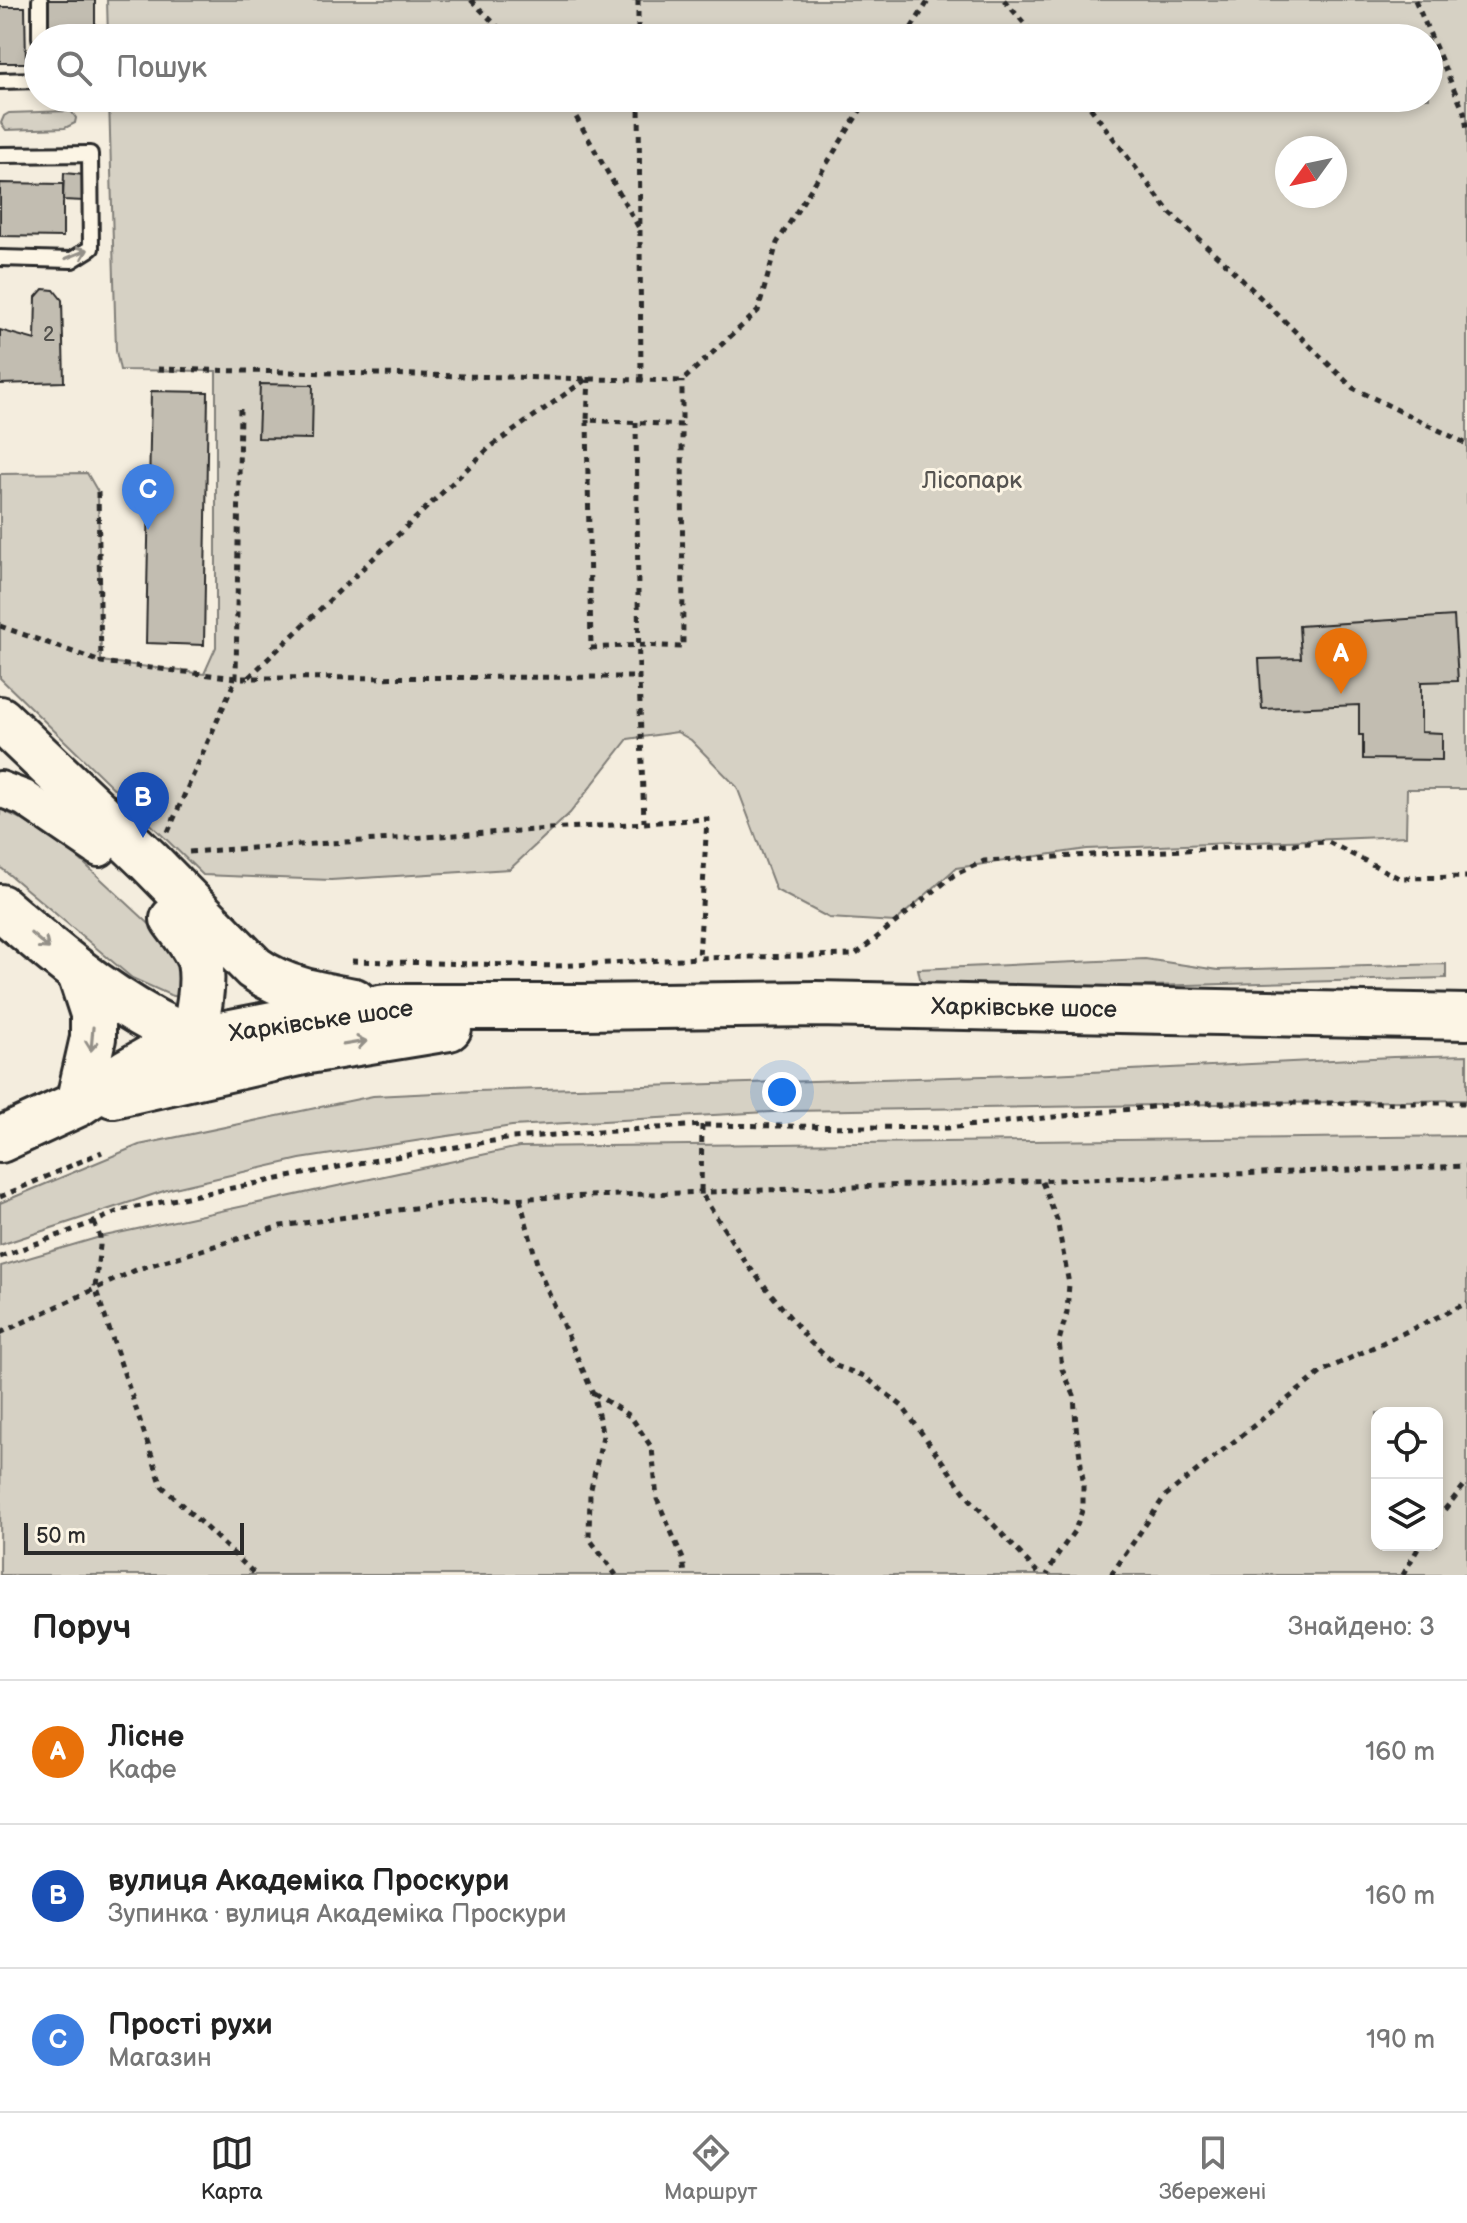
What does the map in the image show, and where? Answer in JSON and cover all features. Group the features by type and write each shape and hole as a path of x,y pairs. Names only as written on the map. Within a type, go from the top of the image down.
{"main road":[{"path":"0,719 149,861 241,956 269,979"},
{"path":"0,746 99,849 173,919 217,951 269,979 304,990 387,1007"},
{"path":"0,907 80,974 122,1004 190,1040 308,1051"},
{"path":"173,919 200,962 198,1010 190,1040"},
{"path":"80,974 93,1014 96,1099"},
{"name":"Харківське шосе","path":"96,1099 126,1072 190,1040 288,1021 387,1007 816,1004 1467,1017"},
{"name":"Харківське шосе","path":"0,1140 96,1099 308,1051 582,1007"}],"street":[{"path":"0,789 24,798 99,849"}],"lane":[{"path":"40,0 40,24"},
{"path":"0,81 24,80"},
{"path":"0,155 90,154 91,248 72,260 0,258"}],"path":[{"path":"471,0 495,24"},
{"path":"638,0 638,24"},
{"path":"914,24 929,0"},
{"path":"1004,0 1025,24"},
{"path":"1415,0 1426,24"},
{"path":"1443,64 1464,112 1467,129"},
{"path":"573,112 640,229"},
{"path":"639,112 641,380"},
{"path":"158,369 682,381 758,311 777,243 859,112"},
{"path":"1094,112 1170,213 1353,388 1467,444"},
{"path":"589,377 591,648 639,645 683,647 682,381"},
{"path":"249,677 489,448 589,377"},
{"path":"165,839 236,678 240,409"},
{"path":"587,420 682,425"},
{"path":"636,422 644,822"},
{"path":"98,492 101,662"},
{"path":"0,626 101,662 236,678 639,677"},
{"path":"174,852 707,819 699,958"},
{"path":"338,961 556,966 699,958 855,955 954,875 984,861 1328,842 1399,878 1467,877"},
{"path":"0,1257 121,1210 359,1163 511,1138 702,1125 947,1128 1190,1103 1467,1103"},
{"path":"702,1125 701,1193 746,1263 810,1342 836,1366 864,1376 902,1406 968,1497 1040,1575"},
{"path":"0,1197 102,1152"},
{"path":"0,1333 138,1269 281,1226 473,1200 1467,1166"},
{"path":"1042,1182 1057,1220 1069,1284 1067,1312 1059,1341 1062,1369 1074,1395 1083,1494 1083,1508 1075,1530 1047,1575"},
{"path":"520,1199 539,1271 593,1393 603,1436 590,1493 589,1538 616,1575"},
{"path":"94,1222 100,1237 95,1287 162,1486 256,1575"},
{"path":"1111,1575 1165,1496 1323,1371 1467,1303"},
{"path":"593,1393 631,1417 652,1448 657,1499 683,1559 685,1575"},
{"path":"1443,1512 1467,1482"},
{"path":"1403,1575 1417,1551"}],"green space":[{"name":"Лісопарк","path":"107,0 1467,0 1467,789 1407,789 1406,836 1087,849 956,868 895,922 829,918 776,890 737,787 691,740 677,732 628,739 570,813 510,869 331,880 203,875 0,678 0,474 87,473 98,492 101,661 204,674 216,647 216,371 120,370 116,351 109,112 1443,112 1443,24 108,24"},
{"path":"72,112 76,118 75,123 65,128 6,130 1,123 9,113"},
{"path":"0,809 23,820 73,853 172,945 190,1000 170,995 132,978 0,867"},
{"path":"1145,959 1218,970 1446,964 1446,978 923,992 918,969"},
{"path":"1467,1055 1467,1100 789,1111 512,1126 300,1159 170,1189 0,1245 0,1203 139,1145 373,1096 1050,1074"},
{"path":"1467,1136 1467,1575 0,1575 1,1266 100,1237 519,1147"}],"building":[{"path":"46,0 95,0 95,24 47,24"},
{"path":"0,7 25,7 24,63 0,63"},
{"path":"64,173 85,175 84,201 63,200"},
{"path":"0,183 63,184 63,237 0,236"},
{"path":"43,289 54,290 62,300 64,382 0,384 0,330 35,340 36,297"},
{"path":"260,384 313,385 312,439 258,438"},
{"path":"151,391 208,392 204,645 146,643"},
{"path":"1454,616 1458,681 1421,682 1421,732 1442,733 1442,760 1363,759 1359,705 1262,709 1259,659 1301,658 1299,626"}],"place":[{"name":"Прості рухи","path":"148,530"},
{"name":"Лісне","path":"1341,694"},
{"name":"вулиця Академіка Проскури","path":"143,838"}]}
